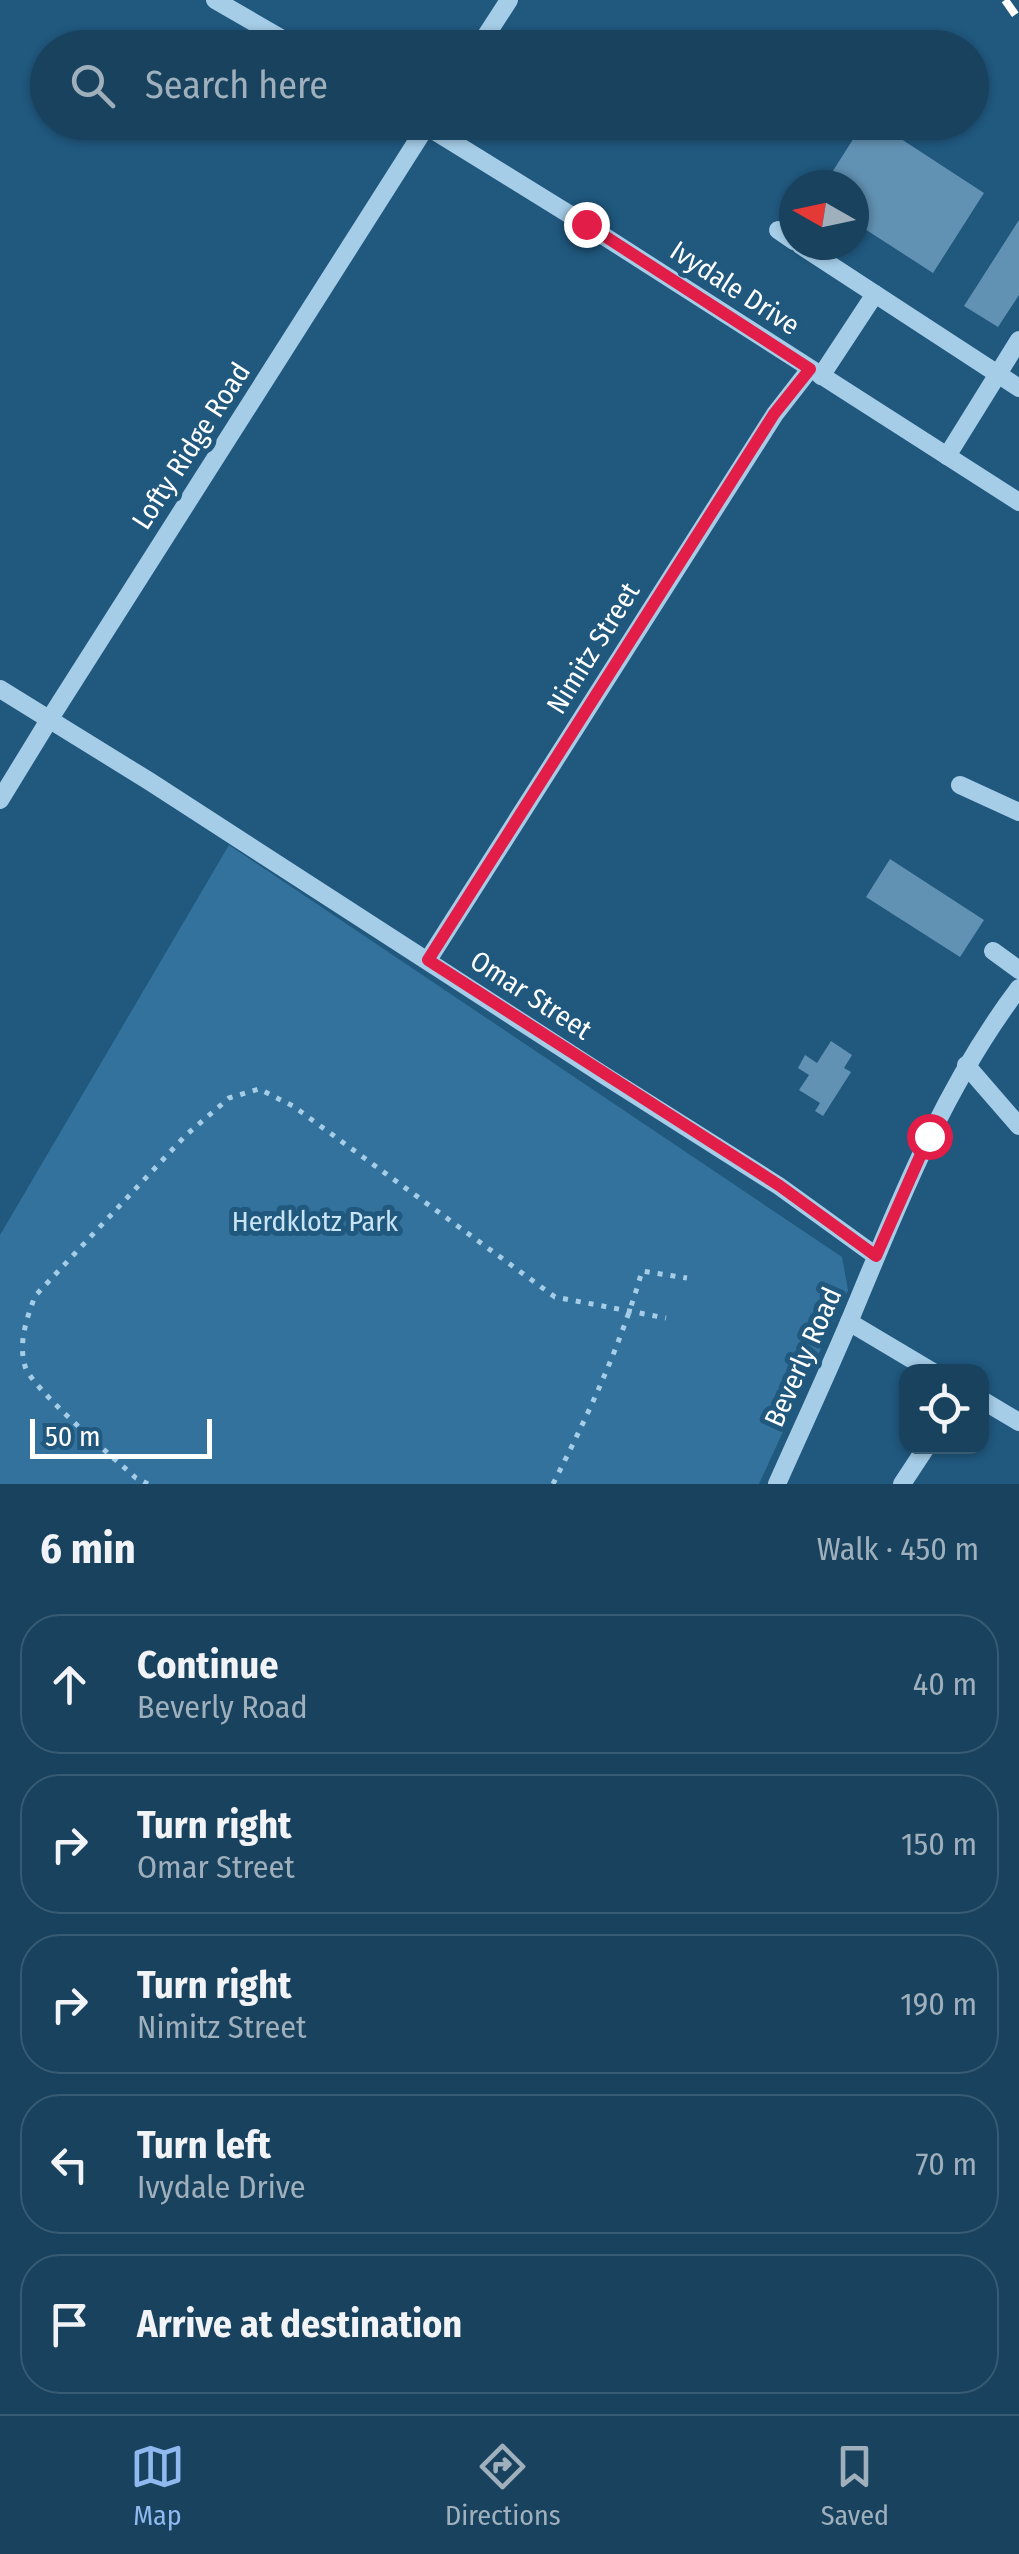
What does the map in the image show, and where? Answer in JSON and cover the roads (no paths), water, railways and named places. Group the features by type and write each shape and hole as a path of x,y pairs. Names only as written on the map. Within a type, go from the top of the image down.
{"street":[{"path":"215,0 267,30"},
{"path":"490,30 509,0"},
{"name":"Lofty Ridge Road","path":"0,800 415,140"},
{"name":"Ivydale Drive","path":"451,140 1019,502"},
{"path":"823,260 1019,388"},
{"name":"Nimitz Street","path":"428,960 774,414 816,372 875,294"},
{"path":"947,456 1019,340"},
{"name":"Omar Street","path":"0,688 780,1186 876,1256"},
{"path":"960,785 1019,812"},
{"path":"993,950 1019,970"},
{"name":"Beverly Road","path":"778,1483 929,1136 966,1065 1019,988"},
{"path":"966,1065 1019,1126"},
{"path":"849,1322 920,1364"},
{"path":"989,1404 1019,1422"},
{"path":"902,1484 922,1454"}],"railway":[{"path":"1005,0 1019,20"}],"park label":[{"name":"Herdklotz Park","path":"315,1221"}]}
